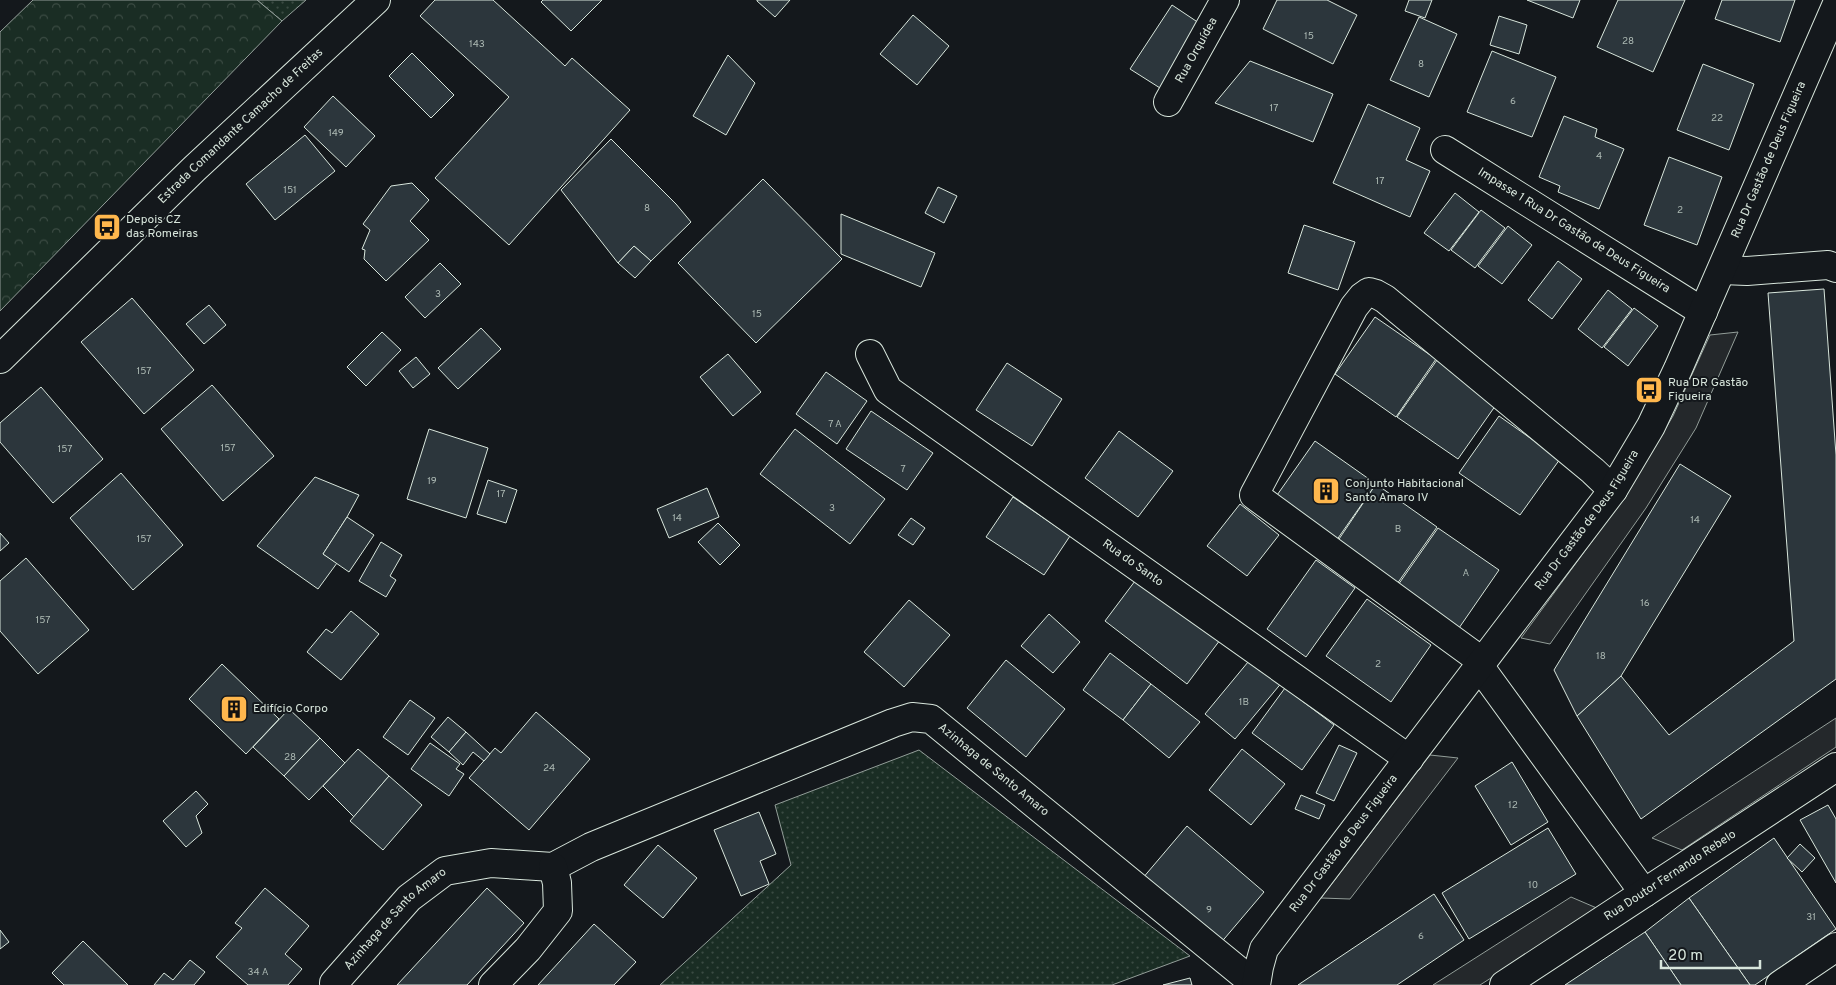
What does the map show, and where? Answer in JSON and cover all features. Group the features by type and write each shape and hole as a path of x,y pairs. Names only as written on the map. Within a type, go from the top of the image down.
{"street":[{"name":"Estrada Comandante Camacho de Freitas","path":"0,359 194,169 376,0"},
{"name":"Rua Orquídea","path":"1168,102 1225,0"},
{"name":"Rua Dr Gastão de Deus Figueira","path":"1256,985 1264,948 1614,490 1651,426 1722,270 1836,6"},
{"name":"Impasse 1 Rua Dr Gastão de Deus Figueira","path":"1445,150 1703,312"},
{"path":"1722,270 1747,271 1828,266 1836,268"},
{"path":"1614,490 1385,299 1369,292 1362,297 1354,308 1254,495 1481,665 1644,893"},
{"name":"Rua do Santo","path":"870,354 888,390 1409,759"},
{"name":"Azinhaga de Santo Amaro","path":"334,983 409,898 445,871 491,864 553,867 591,847 893,723 912,717 931,719 1256,985"},
{"name":"Rua Doutor Fernando Rebelo","path":"1504,985 1836,766"},
{"path":"493,985 528,949 558,911 557,883 553,867"},
{"path":"1780,985 1836,947"}],"green space":[{"path":"33,0 257,0 282,21 0,311 0,32"},
{"path":"257,0 306,0 282,21"},
{"path":"919,750 1190,956 1112,985 660,985 791,865 775,805"}],"shaded area":[{"path":"1738,332 1696,428 1646,508 1550,644 1521,638 1626,495 1673,416 1710,335"},
{"path":"1836,718 1836,747 1682,850 1652,838"},
{"path":"1430,755 1458,758 1350,899 1321,898"},
{"path":"1571,897 1599,909 1480,985 1433,985"}],"building":[{"path":"435,0 493,0 565,66 572,58 630,110 509,245 435,178 509,97 420,16"},
{"path":"543,0 602,0 571,31 541,2"},
{"path":"757,0 790,0 775,17"},
{"path":"1277,0 1327,0 1357,15 1333,64 1263,29"},
{"path":"1409,0 1432,0 1425,18 1405,11"},
{"path":"1527,0 1580,0 1573,18"},
{"path":"1618,0 1685,0 1653,72 1597,47"},
{"path":"1722,0 1795,0 1780,42 1715,19"},
{"path":"1172,5 1202,25 1160,88 1130,69"},
{"path":"913,15 949,46 917,85 880,54"},
{"path":"1499,16 1527,25 1519,54 1490,45"},
{"path":"1419,17 1457,34 1429,97 1390,80"},
{"path":"1492,51 1556,77 1532,137 1467,112"},
{"path":"412,53 454,95 431,118 389,76"},
{"path":"728,55 755,83 726,135 693,116"},
{"path":"1250,61 1333,94 1313,142 1215,103"},
{"path":"1703,64 1754,84 1729,150 1677,130"},
{"path":"333,96 375,136 346,167 304,127"},
{"path":"1368,104 1420,128 1406,160 1430,171 1410,217 1333,183"},
{"path":"1564,116 1597,129 1595,137 1624,149 1599,209 1558,192 1560,186 1539,177"},
{"path":"305,135 335,171 275,220 246,184"},
{"path":"611,139 676,204 691,222 651,261 634,246 618,263 561,190"},
{"path":"1669,157 1722,177 1697,245 1644,225"},
{"path":"763,179 842,259 756,343 678,263"},
{"path":"412,183 429,200 410,221 429,240 386,281 364,259 365,250 362,249 370,230 363,224 391,186"},
{"path":"938,187 957,196 944,223 925,213"},
{"path":"1455,193 1479,212 1449,251 1424,233"},
{"path":"1481,210 1505,228 1475,268 1451,250"},
{"path":"841,214 935,253 921,287 841,254"},
{"path":"1304,225 1355,242 1338,290 1288,273"},
{"path":"1508,226 1532,245 1502,284 1478,266"},
{"path":"634,246 651,261 635,278 618,263"},
{"path":"1558,261 1582,279 1552,319 1528,300"},
{"path":"440,263 461,284 425,318 405,297"},
{"path":"1824,289 1836,455 1836,679 1641,819 1577,716 1621,676 1669,735 1794,641 1768,293"},
{"path":"1608,290 1632,309 1602,348 1578,329"},
{"path":"132,298 194,370 144,414 81,342"},
{"path":"209,305 226,325 204,344 186,324"},
{"path":"1634,308 1658,326 1628,366 1604,347"},
{"path":"1375,317 1436,359 1396,417 1335,374"},
{"path":"481,328 501,349 458,389 438,368"},
{"path":"382,332 401,350 366,386 347,367"},
{"path":"728,354 761,392 733,416 700,377"},
{"path":"416,357 430,374 413,388 399,371"},
{"name":"Conjunto Habitacional Santo Amaro IV","path":"1437,360 1498,402 1458,459 1397,417"},
{"path":"1007,363 1062,399 1032,446 976,410"},
{"path":"826,372 867,401 837,444 796,414"},
{"path":"212,385 274,456 223,501 161,429"},
{"path":"41,387 103,459 53,503 0,442 0,423"},
{"path":"871,411 933,453 907,490 846,449"},
{"name":"Conjunto Habitacional Santo Amaro IV","path":"1499,416 1560,459 1520,515 1459,473"},
{"path":"429,429 488,448 466,518 407,499"},
{"path":"795,429 885,499 850,544 760,474"},
{"path":"1119,431 1173,471 1138,517 1085,478"},
{"name":"Conjunto Habitacional Santo Amaro IV","path":"1315,441 1376,484 1336,541 1275,498"},
{"path":"1680,464 1731,496 1621,676 1577,716 1554,670"},
{"path":"121,473 183,545 133,590 70,518"},
{"path":"315,477 359,495 323,554 337,563 318,589 257,546"},
{"path":"488,480 517,490 506,523 477,514"},
{"name":"Conjunto Habitacional Santo Amaro IV","path":"1376,484 1437,527 1397,584 1337,542"},
{"path":"707,488 719,517 669,538 657,509"},
{"path":"1013,497 1070,536 1044,575 986,537"},
{"path":"1240,504 1279,535 1247,576 1207,546"},
{"path":"347,517 374,535 349,572 323,554"},
{"path":"911,518 925,528 913,545 898,535"},
{"path":"718,523 740,545 720,565 698,542"},
{"name":"Conjunto Habitacional Santo Amaro IV","path":"1438,528 1499,570 1459,628 1398,585"},
{"path":"0,533 9,543 0,551"},
{"path":"381,542 402,555 390,576 396,580 386,597 359,581"},
{"path":"26,558 89,630 38,674 0,631 0,581"},
{"path":"1316,560 1355,588 1306,657 1267,629"},
{"path":"1138,577 1220,640 1187,684 1105,621"},
{"path":"1367,599 1431,645 1391,702 1326,656"},
{"path":"909,600 950,635 904,687 864,652"},
{"path":"351,611 379,634 341,680 307,652 326,629 332,633"},
{"path":"1049,614 1080,642 1053,673 1021,646"},
{"path":"1110,653 1151,684 1123,720 1083,690"},
{"path":"1253,656 1283,681 1235,739 1205,714"},
{"path":"1006,660 1065,709 1026,757 967,708"},
{"name":"Edifício Corpo","path":"222,664 279,719 246,754 189,699"},
{"path":"1151,684 1200,722 1169,758 1123,720"},
{"path":"1285,688 1334,725 1302,770 1252,733"},
{"path":"410,700 435,718 408,755 383,737"},
{"name":"Edifício Corpo","path":"289,709 320,738 284,776 253,747"},
{"path":"536,712 590,759 529,830 469,778 495,748 501,753"},
{"path":"448,717 466,732 449,752 431,737"},
{"path":"466,732 490,754 484,761 473,752 463,765 449,752"},
{"name":"Edifício Corpo","path":"320,738 345,763 309,800 284,776"},
{"path":"430,743 460,764 456,769 464,774 449,796 411,769"},
{"path":"1339,745 1357,753 1334,801 1316,793"},
{"path":"358,749 389,776 354,817 323,786"},
{"path":"1242,749 1285,784 1251,825 1209,790"},
{"path":"1512,762 1548,822 1511,845 1475,786"},
{"path":"389,776 422,805 383,850 350,821"},
{"path":"196,791 208,804 196,816 202,833 186,847 163,821"},
{"path":"1301,795 1325,805 1319,819 1295,809"},
{"path":"1828,805 1836,819 1836,883 1800,820"},
{"path":"759,812 776,854 760,861 769,884 741,896 714,830"},
{"path":"1187,826 1264,892 1219,945 1142,879"},
{"path":"1548,828 1576,874 1469,939 1442,893"},
{"path":"1774,838 1836,929 1755,985 1750,985 1689,898"},
{"path":"1800,844 1815,858 1802,872 1787,858"},
{"path":"658,845 697,878 663,918 624,885"},
{"path":"265,888 309,926 285,954 302,969 288,985 248,985 216,957 242,928 235,923"},
{"path":"487,888 524,923 467,985 397,985"},
{"path":"1434,894 1464,940 1397,985 1298,985"},
{"path":"1689,898 1750,985 1681,985 1645,932"},
{"path":"594,924 636,962 614,985 538,985"},
{"path":"0,930 9,942 0,949"},
{"path":"1645,932 1681,985 1565,985"},
{"path":"83,941 128,985 64,985 52,973"},
{"path":"190,960 205,972 194,985 154,985 164,973 173,980"},
{"path":"1190,978 1192,985 1163,985"}],"place":[{"name":"Depois CZ das Romeiras","path":"107,227"},
{"name":"Rua DR Gastão Figueira","path":"1649,390"},
{"name":"Conjunto Habitacional Santo Amaro IV","path":"1326,491"},
{"name":"Edifício Corpo","path":"234,709"}]}
